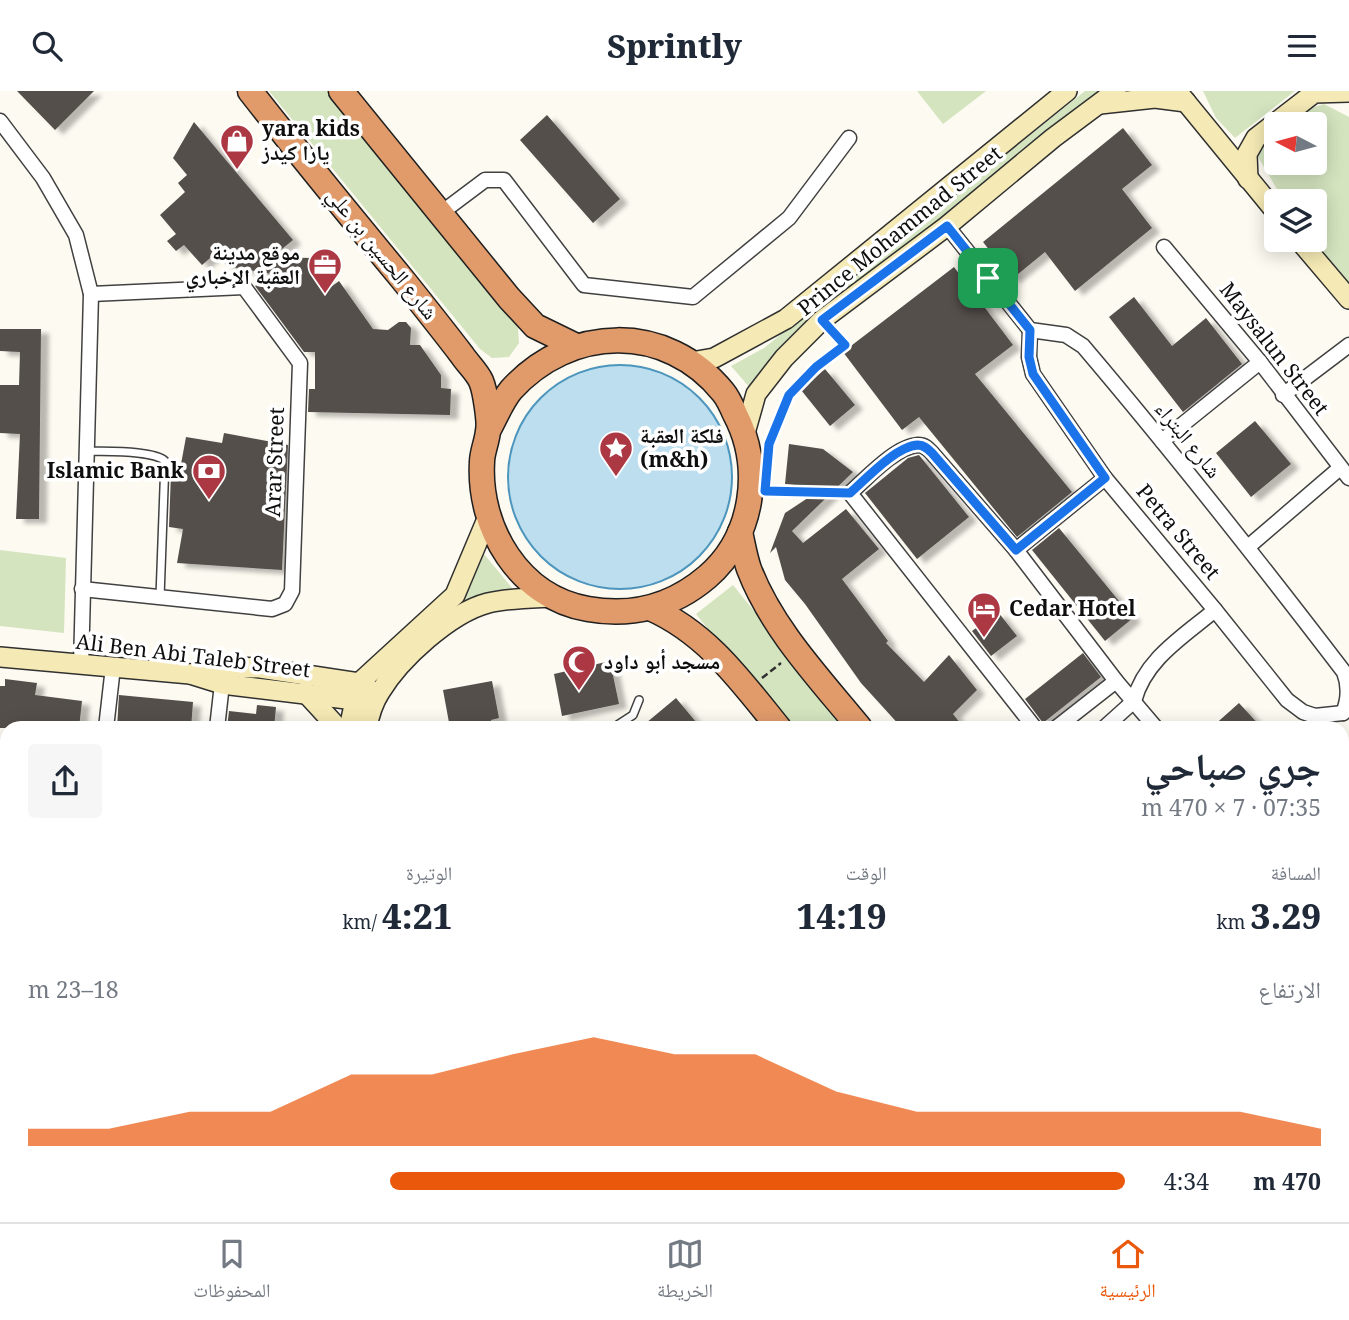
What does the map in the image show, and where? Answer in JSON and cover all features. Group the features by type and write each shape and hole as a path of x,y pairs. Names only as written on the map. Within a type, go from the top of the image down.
{"highway":[{"name":"شارع الحسين بن علي","path":"250,91 482,382 489,429"},
{"path":"341,91 509,297 535,325 576,346"},
{"path":"605,340 635,341 664,348 691,362 724,393 745,433 750,452 751,492 740,533 728,554 694,588 673,600 650,608 617,613 584,609 553,597 525,577 502,550 487,519 481,489 482,459 489,429 509,393 529,373 539,364 576,346 605,340"},
{"path":"740,533 749,568 759,591 798,650 854,721"},
{"path":"650,608 685,626 722,660 773,721"}],"main road":[{"name":"Prince Mohammad Street","path":"691,362 714,358 786,319 1067,91"},
{"name":"Prince Mohammad Street","path":"745,433 756,394 784,358 822,320 947,226 1032,155 1116,91"},
{"path":"1248,179 1247,153 1261,134 1314,93 1349,92"},
{"path":"1099,104 1182,97 1264,198"},
{"path":"1309,252 1349,299"},
{"path":"351,721 357,692 455,595 487,519"},
{"path":"369,721 379,693 406,660 463,613 489,603 553,597"},
{"name":"Ali Ben Abi Taleb Street","path":"0,657 218,677 305,692 379,693"},
{"path":"218,677 228,667 260,668 357,692"},
{"path":"305,692 332,721"}],"street":[{"path":"0,121 43,178 76,235 91,294 81,665"},
{"path":"441,213 485,180 504,180 584,285 694,297 789,218 849,138"},
{"path":"947,226 1030,330"},
{"name":"Maysalun Street","path":"1164,247 1260,362 1345,473"},
{"name":"Arar Street","path":"82,589 272,609 285,604 292,591 300,363 244,287 91,294"},
{"name":"شارع البتراء","path":"1030,330 1066,335 1083,346 1163,441 1343,672 1348,681 1346,716"},
{"name":"Petra Street","path":"1030,330 1029,357 1033,374 1105,478 1287,699 1303,712 1315,716 1346,716"},
{"path":"1283,395 1349,345"},
{"path":"1163,441 1260,362"},
{"path":"1029,721 850,493 902,450 919,445 925,447 1016,550 1116,681 1150,721"},
{"path":"1248,547 1345,473"},
{"path":"1016,550 1105,478"},
{"path":"1112,721 1134,701 1138,686 1153,664 1215,610"},
{"path":"107,721 113,667"},
{"path":"217,721 218,677"},
{"path":"1065,721 1116,681"}],"lane":[{"path":"86,451 160,456 165,461 160,597"},
{"path":"624,721 633,715 639,700"}],"path":[{"path":"768,456 769,444 789,395 816,367 845,345 822,320"},
{"path":"765,491 850,493"},
{"path":"759,680 798,650"}],"green space":[{"path":"269,91 331,91 518,328 519,343 509,357 492,358 480,349"},
{"path":"917,91 986,91 943,124"},
{"path":"1085,91 1102,91 751,389 731,366 764,348"},
{"path":"1203,91 1295,91 1268,112 1264,112 1264,115 1235,138 1216,118"},
{"path":"1324,104 1349,117 1349,289 1322,252 1327,252 1327,189 1277,189 1269,175 1327,175 1327,112 1304,112"},
{"path":"1264,140 1264,167 1258,157"},
{"path":"0,550 66,558 64,633 0,626"},
{"path":"484,554 517,594 490,598 380,674 458,603 471,585"},
{"path":"733,585 843,721 780,721 696,614"}],"water":[{"path":"609,365 631,365 673,378 691,390 707,406 724,434 732,477 724,520 707,548 691,564 663,581 631,589 609,589 567,576 549,564 533,548 516,520 508,488 508,466 521,424 533,406 549,390 577,373"}],"building":[{"path":"17,91 94,91 55,130"},
{"path":"547,115 620,199 593,223 520,140"},
{"path":"194,122 293,240 272,257 311,258 331,287 339,281 373,329 388,330 399,322 406,322 411,328 410,345 420,345 441,375 441,388 451,389 450,415 308,412 309,389 315,389 315,352 304,352 255,286 272,274 227,266 216,253 202,265 184,245 176,251 167,241 176,234 160,215 185,192 178,183 187,175 173,158"},
{"path":"1123,128 1152,165 1122,189 1152,228 1075,291 1045,252 1012,279 983,242"},
{"path":"954,267 1013,345 975,374 1072,492 1017,537 919,417 902,430 843,352"},
{"path":"1134,297 1172,346 1206,318 1242,364 1183,412 1109,317"},
{"path":"0,329 41,329 39,519 16,519 20,434 0,433 0,385 19,385 20,352 0,351"},
{"path":"825,369 855,405 830,426 801,390"},
{"path":"1255,421 1291,464 1251,497 1216,453"},
{"path":"224,433 288,445 282,570 177,563 183,529 169,527 171,473 179,475 186,437 222,443"},
{"path":"789,444 823,449 853,472 792,531 803,543 846,509 879,549 842,579 888,641 886,643 924,682 949,655 977,690 953,714 958,721 896,721 861,683 785,580 776,547 770,553 785,513 823,488 785,484"},
{"path":"919,455 969,517 917,559 865,493 908,458"},
{"path":"1059,528 1133,618 1105,641 1032,550"},
{"path":"998,612 1017,636 991,656 972,631"},
{"path":"1083,653 1101,677 1046,721 1042,721 1025,699"},
{"path":"610,661 619,704 562,716 554,674"},
{"path":"5,679 37,683 35,695 82,701 80,721 0,721 0,686 5,686"},
{"path":"492,681 499,718 491,721 449,721 443,690"},
{"path":"119,695 193,702 192,721 117,721"},
{"path":"676,698 695,721 648,721"},
{"path":"1239,703 1256,721 1219,721"},
{"path":"257,705 276,707 275,721 228,721 229,711 256,714"}],"place":[{"name":"yara kids يارا كيدز","path":"237,171"},
{"name":"موقع مدينة العقبة الإخباري","path":"325,295"},
{"name":"فلكة العقبة (m&h)","path":"616,478"},
{"name":"Islamic Bank","path":"209,501"},
{"name":"Cedar Hotel","path":"984,639"},
{"name":"مسجد أبو داود","path":"579,692"}],"route":[{"path":"947,226 988,278 1030,330 1029,357 1033,374 1105,478 1016,550 932,453 919,445 902,450 850,493 765,491 769,444 789,395 816,367 845,345 822,320 947,226"}]}
